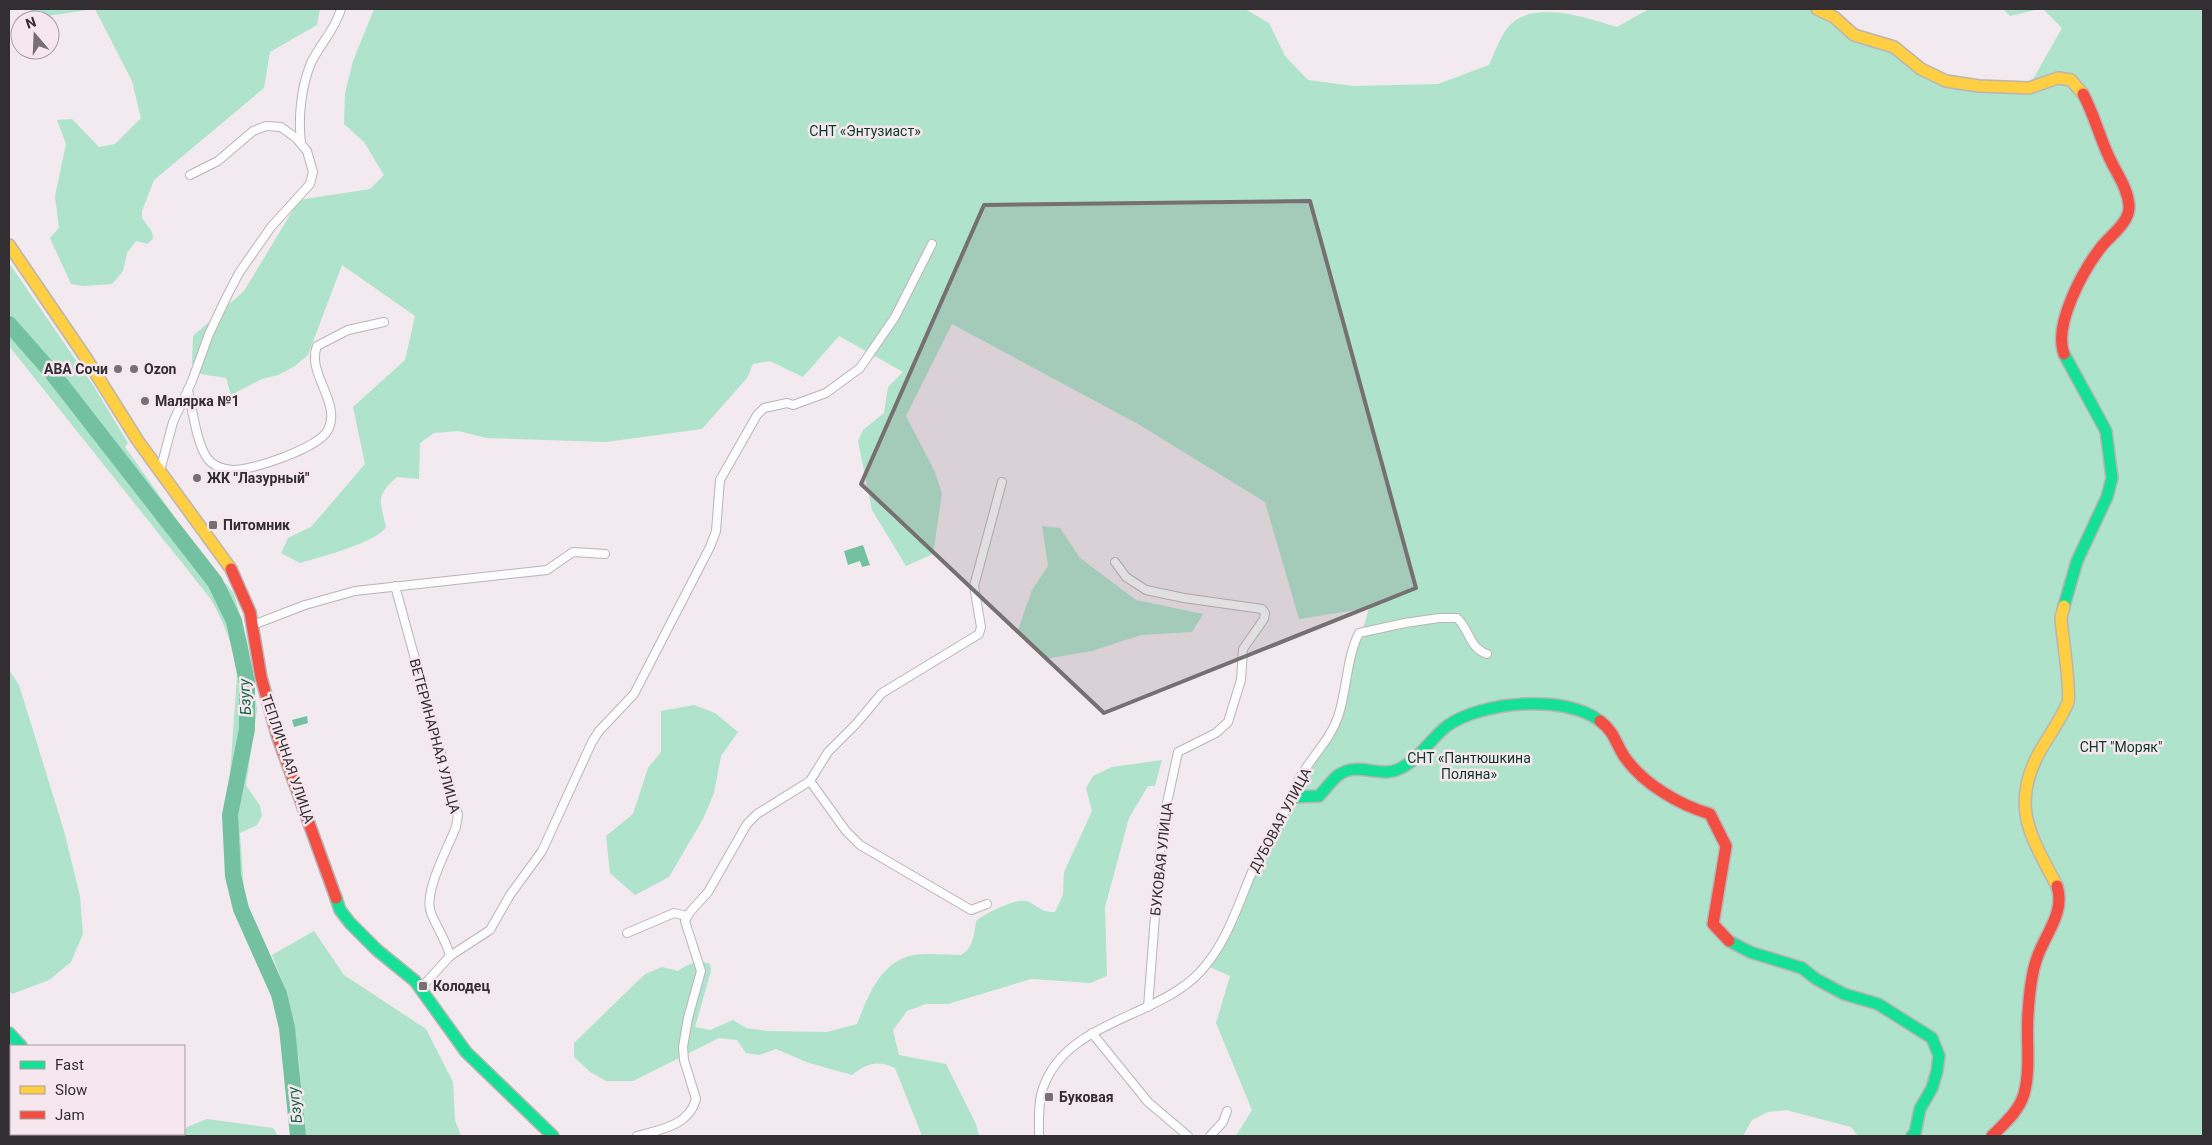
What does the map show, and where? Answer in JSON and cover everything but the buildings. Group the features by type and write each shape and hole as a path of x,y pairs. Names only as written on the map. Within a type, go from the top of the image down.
{"main road":[{"path":"1817,9 1834,17 1854,35 1894,47 1921,69 1946,81 1979,86 2029,88 2058,78 2071,80 2083,94 2092,110 2108,156 2124,186 2128,212 2121,226 2102,246 2082,276 2061,330 2062,349 2068,363 2106,431 2112,478 2107,497 2077,561 2061,618 2068,701 2035,760 2028,782 2026,806 2028,830 2057,886 2061,898 2051,932 2036,960 2028,1014 2028,1065 2024,1095 2014,1114 1992,1136"},
{"name":"ТЕПЛИЧНАЯ УЛИЦА","path":"9,245 160,471 234,574 244,593 253,625 261,677 277,735 318,845 336,902 350,924 421,988 466,1052 553,1136"},
{"name":"ДУБОВАЯ УЛИЦА","path":"1293,797 1319,796 1333,780 1349,769 1396,771 1449,726 1489,707 1520,703 1580,711 1598,719 1610,730 1626,758 1646,778 1698,811 1710,814 1726,846 1713,924 1731,943 1750,952 1802,968 1816,980 1844,994 1878,1004 1932,1038 1939,1056 1937,1071 1932,1088 1920,1109 1915,1133 1912,1136"},
{"path":"9,1033 20,1045"}],"street":[{"path":"301,143 299,128 307,74 312,62 332,31 340,9"},
{"path":"160,471 173,422 188,390 209,334 239,272 271,227 310,184 313,172 308,151 301,143 281,127 266,126 253,131 218,161 190,175"},
{"path":"421,988 450,956 490,930 510,895 542,851 599,731 634,694 710,547 716,531 720,480 757,415 764,408 787,403 793,405 826,393 860,368 895,317 932,244"},
{"path":"188,390 203,450 209,460 215,465 233,470 269,461 320,441 328,431 331,420 330,411 315,358 317,346 348,330 384,322"},
{"path":"637,1136 674,1125 689,1112 696,1099 684,1060 683,1047 701,967 686,926 687,916 708,892 747,824 757,814 810,780 828,752 856,724 882,693 979,634 981,627 974,586 1002,482"},
{"path":"253,625 322,600 355,591 547,570 573,552 605,554"},
{"name":"БУКОВАЯ УЛИЦА","path":"1115,562 1126,578 1146,590 1184,598 1262,609 1265,613 1264,619 1243,649 1241,680 1228,722 1216,733 1178,752 1162,826 1148,1007"},
{"name":"ВЕТЕРИНАРНАЯ УЛИЦА","path":"395,586 458,815 456,827 429,899 431,912 447,943 450,956"},
{"name":"ДУБОВАЯ УЛИЦА","path":"1148,1007 1183,987 1211,960 1233,917 1256,863 1293,797 1301,776 1328,740 1338,717 1358,633 1405,623 1439,618 1457,618 1478,651 1487,654"},
{"path":"810,780 846,831 860,844 971,910 986,904"},
{"path":"627,933 674,913 687,916"},
{"path":"1039,1136 1040,1097 1050,1073 1066,1054 1092,1033 1148,1007"},
{"path":"1092,1033 1148,1102 1188,1136"},
{"path":"1210,1136 1223,1122 1227,1111"}],"highlighted area":[{"path":"1310,201 1416,588 1104,713 861,484 984,205"}],"green space":[{"path":"94,9 60,14 60,10 30,10"},
{"path":"95,9 320,9 317,25 270,52 264,88 154,180 142,211 142,218 152,232 153,239 147,244 136,241 127,253 123,271 112,284 83,286 71,284 50,238 59,228 55,196 66,144 57,120 72,119 99,147 115,144 141,118 132,81"},
{"path":"374,9 1245,9 1269,23 1285,56 1308,80 1353,86 1438,84 1489,65 1498,43 1507,28 1522,17 1534,13 1562,13 1617,27 1649,9 1817,9 1854,35 1885,44 1946,81 2028,88 2062,28 2043,9 2203,9 2203,1136 1858,1136 1851,1127 1786,1110 1768,1112 1752,1120 1743,1136 1236,1136 1252,1110 1216,1023 1230,976 1207,966 1299,777 1330,742 1369,608 1299,619 1265,502 1138,424 952,324 906,416 935,472 942,494 933,554 906,566 872,510 858,441 863,430 884,413 888,387 903,372 839,336 803,377 770,361 753,364 747,378 702,429 606,442 486,438 459,431 434,433 420,443 419,479 397,477 382,494 381,505 386,527 380,533 347,549 300,563 281,553 288,538 311,527 365,464 353,407 405,360 415,316 342,265 308,355 295,366 278,375 262,379 231,395 226,378 201,374 192,363 193,336 244,291 299,200 370,189 384,175 364,142 344,124 345,93 353,61"},
{"path":"2003,9 2039,9 2010,16"},
{"path":"9,263 93,385 128,443 125,447 174,516 187,547 234,594 248,645 257,709 246,785 260,806 262,816 257,825 240,833 244,891 249,914 226,831 237,676 234,655 228,636 210,598 9,346"},
{"path":"1042,526 1060,528 1080,558 1136,600 1203,614 1192,632 1141,635 1092,651 1045,659 1018,630 1032,590 1048,566"},
{"path":"9,670 19,685 64,831 80,896 83,934 71,962 49,980 12,994 9,991"},
{"path":"694,705 715,713 738,732 721,756 714,793 703,819 669,877 635,895 610,873 606,836 633,814 648,768 661,752 661,711"},
{"path":"1162,760 1155,786 1148,786 1129,818 1105,907 1107,976 1090,983 1031,979 948,1004 926,1004 907,1011 893,1030 899,1055 946,1064 976,1124 979,1136 922,1136 895,1068 883,1064 867,1065 852,1075 809,1063 776,1049 759,1055 746,1053 737,1040 719,1038 633,1081 606,1081 590,1072 574,1057 574,1043 645,974 662,967 678,971 689,964 697,962 710,964 711,971 695,1027 710,1030 733,1020 746,1028 767,1031 827,1032 857,1024 877,982 884,972 902,959 920,954 961,955 971,945 976,921 1008,904 1026,901 1043,910 1055,912 1063,895 1064,872 1092,811 1086,788 1093,776 1112,767"},
{"path":"314,931 344,975 426,1029 453,1082 455,1120 461,1136 304,1136 299,1060 286,991 272,955"},
{"path":"9,1104 10,1135 52,1136 9,1136"},
{"path":"207,1119 273,1128 278,1136 182,1136 185,1135 187,1127"}],"shaded area":[{"path":"863,545 870,565 862,567 860,561 848,565 844,551"},
{"path":"307,716 308,723 294,727 292,720"}],"waterway":[{"name":"Бзугу","path":"9,324 53,374 215,582 234,621 247,682 247,729 230,815 233,876 241,909 279,994 287,1028 298,1136"}],"traffic: fast":[{"path":"2064,354 2106,431 2112,478 2107,497 2077,561 2064,606"},
{"path":"1293,797 1319,796 1334,779 1347,771 1355,769 1384,772 1399,769 1413,760 1447,726 1481,711 1502,706 1545,704 1585,712 1600,721"},
{"path":"336,898 340,910 350,923 377,950 415,981 466,1052 553,1136"},
{"path":"1729,941 1750,952 1802,968 1816,979 1844,994 1878,1004 1932,1038 1939,1056 1937,1071 1932,1088 1920,1109 1915,1133 1912,1136"},
{"path":"9,1033 20,1045"}],"traffic: slow":[{"path":"1817,9 1834,17 1854,35 1894,47 1921,69 1946,81 1979,86 2029,88 2058,78 2071,80 2083,94"},
{"path":"9,245 86,358 138,441 231,569"},
{"path":"2057,886 2032,837 2025,806 2026,789 2031,771 2040,751 2068,702 2061,618 2064,606"}],"traffic: jam":[{"path":"2064,354 2062,342 2063,328 2072,298 2094,256 2123,223 2129,206 2124,187 2105,149 2083,94"},
{"path":"231,569 250,612 261,677 277,735 336,898"},
{"path":"1600,721 1612,734 1622,754 1643,777 1664,793 1710,814 1726,846 1713,924 1729,941"},
{"path":"1992,1136 2015,1112 2024,1094 2027,1074 2029,1001 2034,967 2056,915 2059,896 2057,886"}],"place":[{"name":"АВА Сочи","path":"118,369"},
{"name":"Ozon","path":"134,369"},
{"name":"Малярка №1","path":"145,401"},
{"name":"ЖК \"Лазурный\"","path":"197,478"},
{"name":"Питомник","path":"213,525"},
{"name":"Колодец","path":"423,986"},
{"name":"Буковая","path":"1049,1097"}],"park label":[{"name":"СНТ «Энтузиаст»","path":"865,131"},
{"name":"СНТ \"Моряк\"","path":"2121,747"},
{"name":"СНТ «Пантюшкина Поляна»","path":"1469,766"}]}
